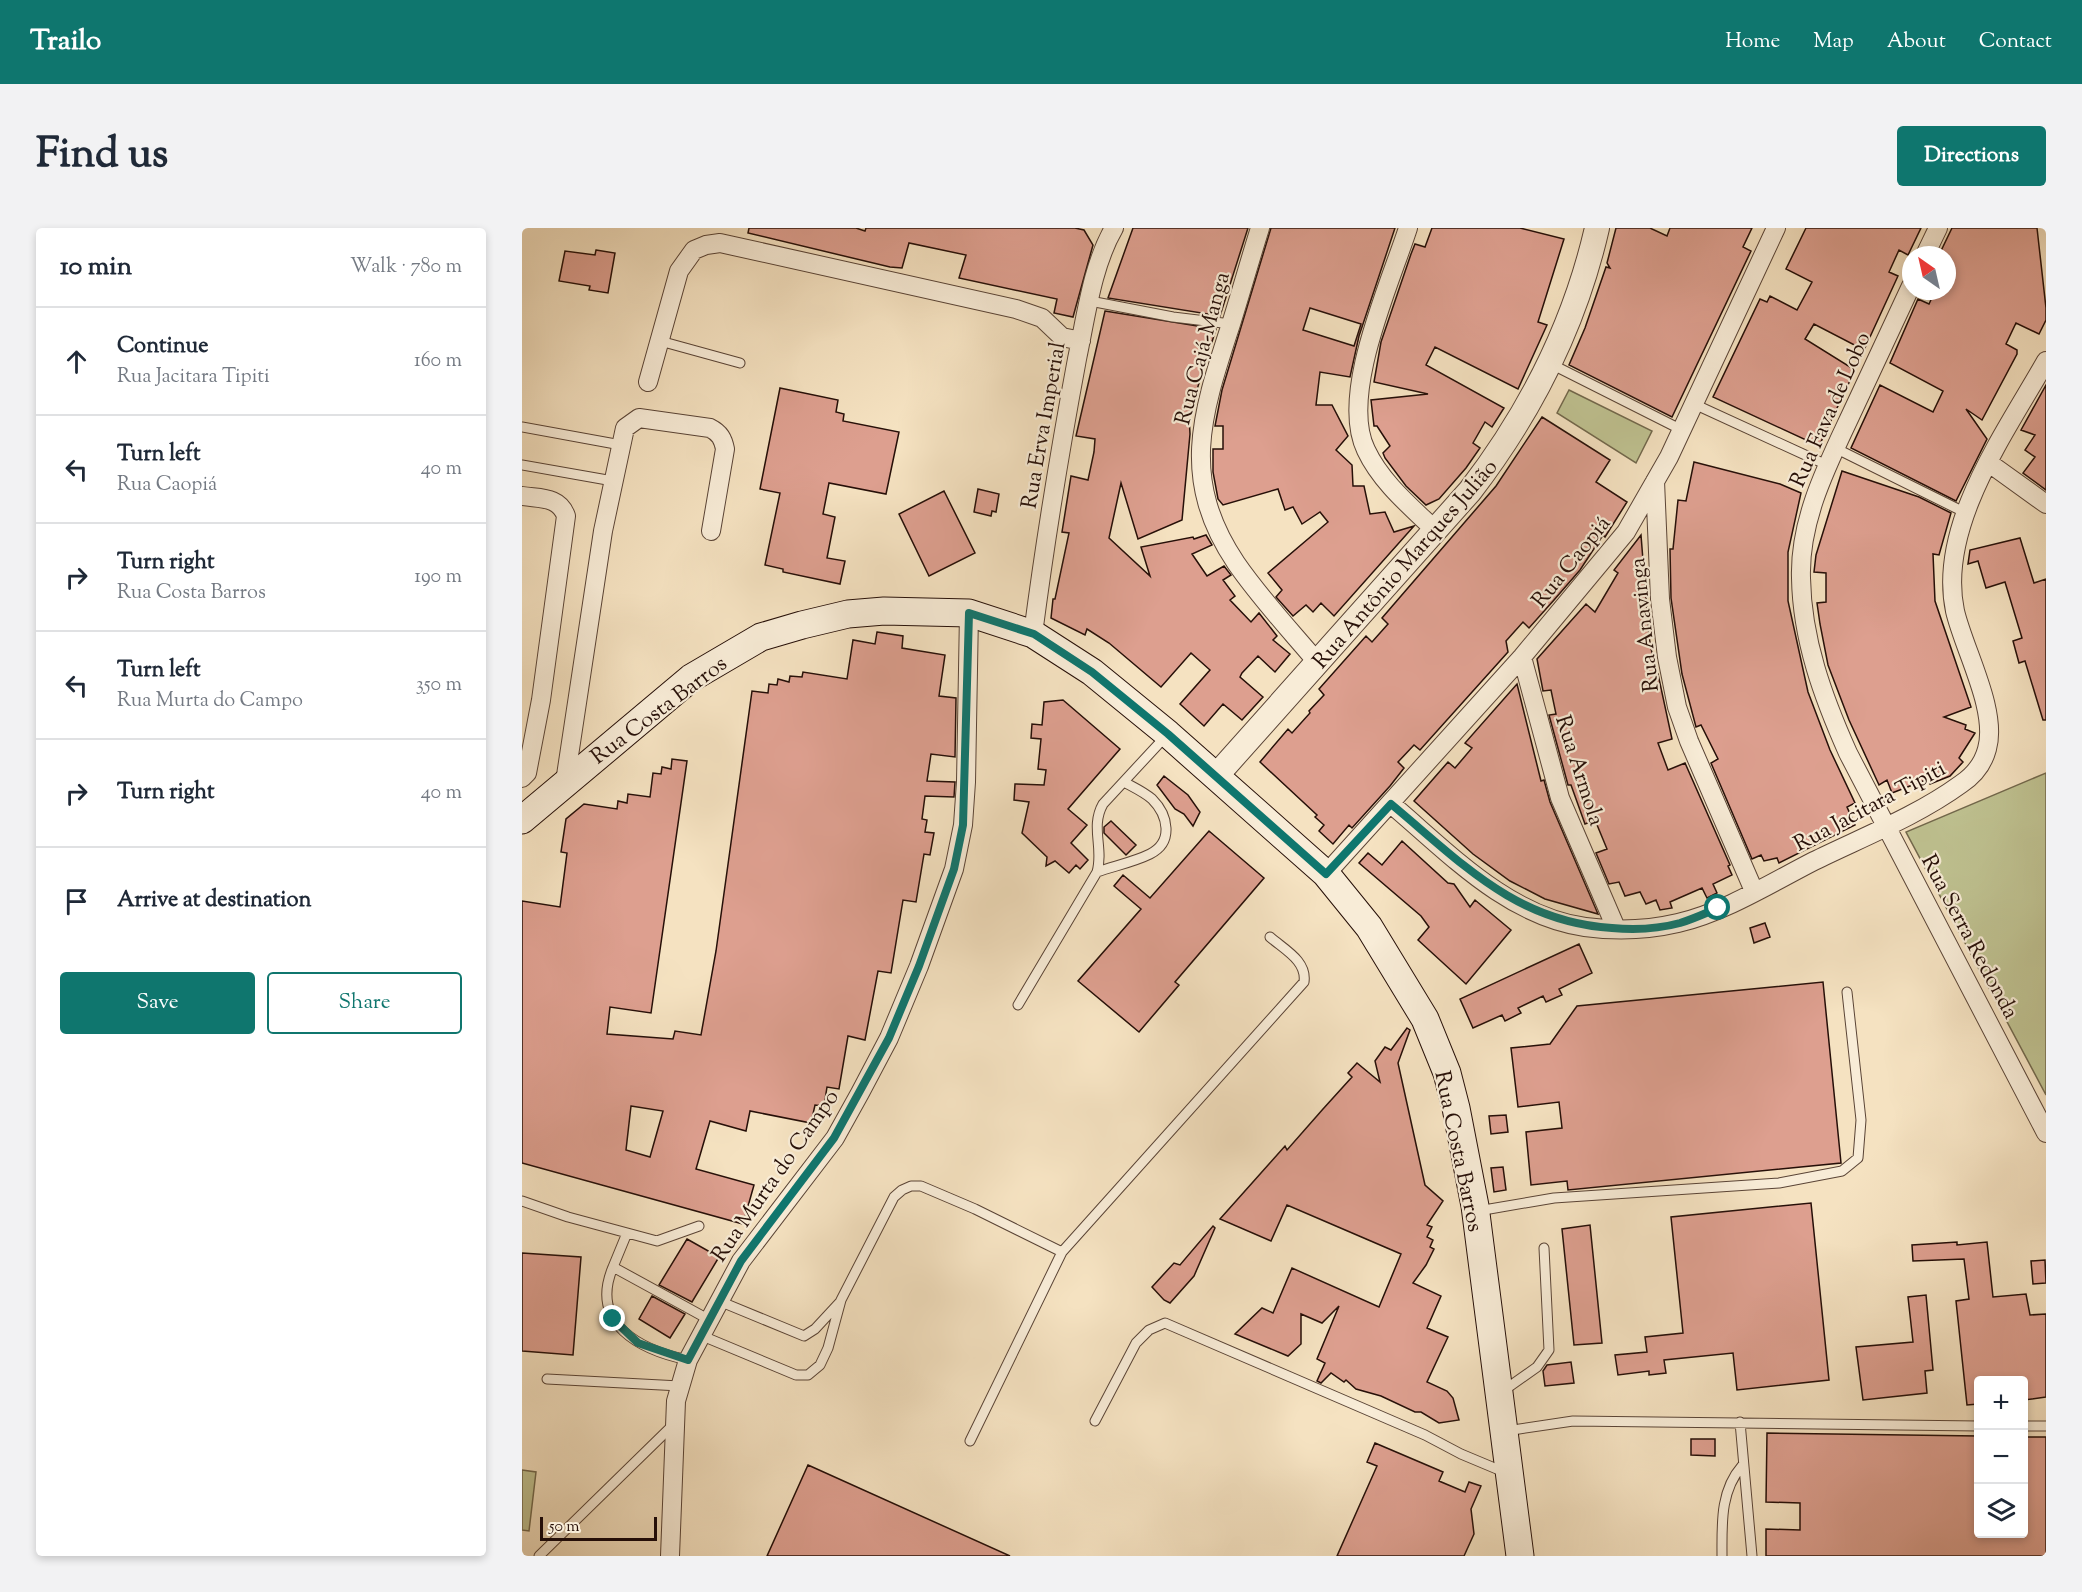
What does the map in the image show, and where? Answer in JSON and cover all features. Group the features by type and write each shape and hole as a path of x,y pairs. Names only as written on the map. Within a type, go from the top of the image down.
{"main road":[{"name":"Rua Costa Barros","path":"522,820 691,678 761,638 848,614 884,611 969,613 1034,634 1092,672 1168,734 1326,874 1369,927 1397,969 1425,1019 1447,1073 1456,1108 1475,1212 1520,1556"}],"street":[{"name":"Rua Erva Imperial","path":"1034,634 1053,494 1081,341 1101,259 1114,228"},
{"name":"Rua Cajá-Manga","path":"1260,228 1204,410 1200,442 1203,482 1215,523 1236,562 1317,662"},
{"path":"1408,228 1360,377 1359,414 1365,448 1376,468 1396,493 1435,530"},
{"name":"Rua Antônio Marques Julião","path":"1216,776 1435,530 1502,450 1549,363 1572,311 1597,228"},
{"name":"Rua Caopiá","path":"1326,874 1522,657 1626,532 1682,430 1776,228"},
{"path":"1930,246 1938,228"},
{"path":"648,382 684,260 694,250 720,243 1016,309 1042,318 1062,337 1081,341"},
{"name":"Rua Fava de Lobo","path":"1885,826 1829,711 1814,665 1804,619 1800,576 1805,537 1813,502 1831,456 1904,300"},
{"name":"Rua Jacitara Tipiti","path":"1391,804 1485,882 1513,901 1550,918 1584,927 1635,929 1679,923 1754,891 1885,826 1960,785 1976,772 1987,750 1990,729 1959,626 1953,597 1954,560 1964,512 2046,362"},
{"path":"565,782 613,482 625,428 639,418 710,428 718,432 725,449 711,531"},
{"path":"1989,463 2046,504"},
{"name":"Rua Anavinga","path":"1655,481 1660,599 1667,657 1677,707 1754,891"},
{"path":"522,496 555,501 560,504 566,516 541,700 527,773 522,778"},
{"name":"Rua Murta do Campo","path":"670,1556 675,1423 680,1386 688,1360 718,1301 761,1231 834,1138 889,1038 919,966 954,869 963,825 969,613"},
{"name":"Rua Armola","path":"1522,657 1560,798 1616,928"},
{"name":"Rua Serra Redonda","path":"1885,826 2046,1133"}],"lane":[{"path":"1090,301 1173,317 1231,324"},
{"path":"660,341 740,363"},
{"path":"1549,363 1682,430"},
{"path":"1694,404 1831,456 1964,512"},
{"path":"522,427 621,445"},
{"path":"522,465 613,482"},
{"path":"1018,1005 1097,872 1099,863 1097,815 1103,804 1168,734"},
{"path":"1097,872 1152,853 1163,843 1167,830 1163,814 1151,799 1124,782"},
{"path":"970,1441 1062,1252 1304,982 1305,972 1299,962 1270,937"},
{"path":"1475,1212 1554,1198 1779,1183 1842,1172 1858,1158 1861,1120 1847,992"},
{"path":"613,1266 704,1327 796,1375 808,1375 820,1365 828,1348 841,1300 894,1197 911,1186 921,1186 975,1209 1062,1252"},
{"path":"522,1201 568,1217 657,1241 699,1226"},
{"path":"627,1233 613,1266 606,1291 606,1306 613,1319 638,1343 688,1360"},
{"path":"1499,1394 1537,1367 1550,1350 1544,1248"},
{"path":"718,1301 804,1336 815,1329 841,1300"},
{"path":"1095,1421 1136,1343 1149,1330 1166,1323 1425,1435 1461,1454 1509,1474"},
{"path":"547,1379 680,1386"},
{"path":"1503,1432 1573,1420 1974,1426"},
{"path":"1740,1422 1742,1466 1752,1556"},
{"path":"539,1556 675,1423"},
{"path":"2028,1426 2046,1426"},
{"path":"1722,1556 1725,1492 1733,1476 1742,1466"}],"green space":[{"path":"1569,390 1652,431 1636,463 1557,413"},
{"path":"2046,773 2046,1095 1906,832"},
{"path":"522,1470 536,1472 529,1531 522,1530"}],"building":[{"path":"749,228 856,228 865,231 866,228 1075,228 1084,230 1093,245 1073,317 1054,313 1057,299 959,278 966,255 909,243 902,268 890,267 748,233"},
{"path":"1133,228 1248,228 1220,316 1108,298"},
{"path":"1271,228 1395,228 1359,336 1350,377 1320,372 1316,405 1332,405 1348,436 1336,450 1352,465 1353,486 1364,486 1370,514 1385,512 1394,532 1414,526 1334,616 1321,603 1313,612 1306,605 1293,616 1276,597 1282,590 1268,573 1328,522 1320,512 1302,524 1293,507 1285,510 1278,489 1223,505 1218,499 1213,472 1213,449 1223,449 1223,426 1215,426 1222,390","holes":["1310,308 1361,324 1354,346 1303,330"]},
{"path":"1432,228 1520,228 1564,239 1538,322 1547,325 1518,389 1435,347 1426,365 1504,408 1492,427 1485,422 1473,443 1480,448 1466,468 1439,499 1426,505 1406,486 1385,458 1383,453 1390,446 1377,426 1374,426 1371,400 1428,394 1374,382 1381,342 1411,254 1415,244 1425,247"},
{"path":"1616,228 1650,228 1667,236 1670,228 1752,228 1743,247 1751,251 1672,417 1569,365 1585,328 1606,267 1610,268 1607,263"},
{"path":"1806,228 1921,228 1912,246 1902,246 1902,252 1899,250 1889,272 1898,276 1864,350 1814,324 1805,339 1855,370 1819,446 1713,397 1760,299 1767,302 1770,296 1797,310 1812,282 1786,269"},
{"path":"1952,228 2037,228 2046,308 2046,320 2039,334 2016,323 2006,344 2017,350 2017,354 1982,420 1966,409 1987,439 1956,501 1851,448 1880,385 1933,412 1943,391 1890,363 1918,300 1929,304 1931,300 1956,300 1956,246 1943,246"},
{"path":"596,250 615,253 608,293 589,290 590,286 559,281 565,251 595,255"},
{"path":"1105,311 1216,329 1189,415 1190,434 1182,520 1138,539 1121,483 1109,538 1150,576 1141,547 1206,535 1212,545 1192,554 1207,576 1224,566 1231,575 1223,580 1235,596 1230,600 1251,622 1259,613 1277,636 1273,640 1290,654 1275,672 1258,656 1242,673 1240,677 1263,697 1242,720 1223,704 1204,726 1180,704 1210,670 1191,653 1161,687 1109,643 1087,629 1085,635 1051,618 1053,599 1055,599 1069,533 1062,532 1071,476 1088,480 1094,452 1095,439 1076,436"},
{"path":"2046,385 2046,490 2023,473 2035,457 2025,450 2035,435 2021,430"},
{"path":"780,388 838,400 836,412 844,414 843,421 899,432 886,494 829,483 823,514 835,517 827,558 845,561 840,584 783,572 783,569 765,565 780,493 760,489"},
{"path":"1542,417 1610,460 1596,482 1627,502 1605,537 1603,535 1580,570 1529,628 1523,622 1506,641 1508,652 1420,750 1414,745 1398,762 1404,768 1390,786 1352,828 1349,825 1333,844 1319,831 1324,825 1315,817 1317,815 1260,762 1288,729 1292,733 1310,713 1309,711 1324,695 1319,689 1366,636 1372,642 1388,624 1382,618 1496,486"},
{"path":"1694,462 1780,484 1801,493 1788,552 1788,601 1808,692 1830,750 1855,803 1847,807 1855,825 1779,863 1777,858 1764,861 1761,855 1752,859 1711,763 1718,759 1701,725 1696,727 1682,674 1671,598 1670,549 1673,549 1678,500 1686,501"},
{"path":"1842,471 1919,497 1951,513 1939,555 1933,554 1935,601 1971,707 1944,717 1966,725 1965,729 1975,733 1959,758 1963,762 1950,776 1930,784 1928,779 1892,793 1887,780 1879,785 1849,720 1828,665 1820,624 1817,603 1826,602 1826,573 1814,572 1816,555"},
{"path":"978,489 999,494 996,512 992,511 991,516 974,512"},
{"path":"944,491 975,553 929,576 899,514"},
{"path":"1641,535 1649,637 1672,739 1658,743 1668,770 1685,763 1730,865 1728,866 1732,875 1713,884 1717,893 1707,898 1702,888 1670,902 1672,908 1660,910 1656,900 1646,904 1640,892 1625,896 1619,882 1609,884 1596,853 1607,849 1595,820 1585,824 1571,785 1568,785 1549,715 1556,714 1551,690 1543,691 1537,659 1586,604 1595,612 1618,573 1614,570"},
{"path":"2020,538 2034,583 2046,579 2046,720 2043,720 2025,661 2019,663 2013,641 2022,638 2005,582 1986,588 1978,561 1968,564 1970,550"},
{"path":"877,632 903,636 902,648 945,655 939,696 956,698 955,757 931,754 927,781 955,782 954,797 925,796 922,819 927,820 925,832 934,833 930,855 924,854 916,902 903,900 891,973 878,971 865,1040 848,1036 839,1089 827,1087 824,1106 815,1105 811,1123 750,1111 746,1131 710,1121 696,1169 754,1185 743,1224 522,1163 522,901 560,907 567,853 561,852 566,819 584,804 617,809 618,801 627,803 628,794 650,797 653,773 661,774 662,767 671,769 672,759 687,761 651,1013 610,1007 607,1034 673,1039 675,1031 701,1035 716,951 752,691 768,693 769,684 777,685 778,679 789,682 790,676 802,677 803,672 847,679 853,640 875,644","holes":["631,1106 663,1111 650,1157 626,1150"]},
{"path":"1517,684 1541,781 1544,780 1550,802 1598,914 1545,899 1510,881 1473,854 1414,801 1448,762 1455,768 1472,748 1465,743"},
{"path":"1063,700 1120,749 1068,809 1087,825 1071,843 1088,860 1080,869 1076,865 1069,873 1055,861 1046,866 1047,857 1022,833 1029,802 1014,800 1015,784 1044,785 1046,770 1038,769 1041,739 1031,738 1032,724 1042,725 1044,702"},
{"path":"1164,776 1188,795 1200,812 1193,826 1184,814 1175,809 1157,785"},
{"path":"1111,821 1136,845 1126,855 1104,833 1104,827"},
{"path":"1209,831 1264,878 1175,982 1179,985 1139,1032 1078,981 1141,909 1114,886 1123,875 1150,898"},
{"path":"1402,841 1448,883 1454,884 1470,907 1475,900 1511,930 1466,984 1418,940 1429,927 1421,916 1359,863 1368,853 1382,865"},
{"path":"1765,923 1770,937 1754,943 1750,928"},
{"path":"1579,944 1592,973 1559,989 1562,995 1546,1002 1543,996 1518,1008 1521,1013 1505,1021 1502,1015 1473,1028 1460,999"},
{"path":"1823,982 1841,1163 1568,1190 1567,1181 1531,1185 1526,1132 1562,1128 1559,1102 1518,1107 1511,1048 1550,1044 1577,1006"},
{"path":"1407,1028 1410,1030 1398,1063 1425,1185 1443,1201 1427,1225 1432,1227 1427,1237 1433,1240 1430,1247 1434,1249 1413,1283 1441,1296 1427,1328 1448,1337 1427,1382 1447,1391 1453,1398 1459,1420 1439,1423 1421,1412 1415,1412 1381,1396 1356,1389 1346,1380 1344,1382 1331,1373 1321,1383 1317,1381 1325,1363 1317,1359 1339,1306 1322,1323 1301,1314 1301,1344 1288,1356 1235,1334 1262,1308 1273,1313 1292,1268 1379,1307 1401,1254 1287,1205 1271,1241 1220,1219 1285,1146 1287,1150 1352,1077 1348,1073 1357,1063 1380,1082 1375,1061 1385,1047 1391,1050"},
{"path":"1506,1115 1508,1132 1491,1134 1489,1116"},
{"path":"1503,1167 1506,1190 1494,1192 1491,1168"},
{"path":"1811,1203 1829,1380 1737,1390 1733,1353 1664,1360 1666,1373 1649,1375 1649,1371 1618,1375 1615,1355 1647,1352 1645,1337 1683,1333 1671,1217"},
{"path":"1590,1225 1602,1343 1574,1345 1562,1229"},
{"path":"1213,1226 1215,1228 1194,1276 1170,1303 1164,1300 1152,1287 1174,1263 1180,1265"},
{"path":"687,1239 719,1257 692,1302 659,1285"},
{"path":"1987,1242 1993,1297 2026,1294 2030,1315 2046,1314 2046,1397 2028,1399 2028,1376 1974,1376 1974,1404 1967,1405 1956,1301 1969,1299 1964,1259 1913,1261 1912,1245"},
{"path":"522,1253 581,1257 573,1355 522,1351"},
{"path":"2045,1260 2046,1283 2033,1284 2031,1261"},
{"path":"1926,1295 1933,1370 1925,1371 1927,1393 1863,1400 1856,1347 1913,1342 1908,1297"},
{"path":"652,1296 685,1314 670,1338 639,1319"},
{"path":"1571,1362 1574,1383 1545,1386 1543,1371 1547,1365"},
{"path":"1767,1433 1974,1436 1974,1538 2028,1538 2028,1437 2046,1437 2046,1556 1766,1556 1766,1529 1800,1530 1800,1503 1766,1502"},
{"path":"1691,1439 1715,1439 1715,1456 1691,1455"},
{"path":"1375,1443 1443,1472 1439,1481 1465,1492 1469,1482 1481,1486 1471,1509 1474,1534 1464,1556 1337,1556 1377,1466 1367,1462"},
{"path":"808,1465 1010,1556 767,1556"}],"route":[{"path":"613,1319 638,1343 670,1356 688,1360 741,1261 761,1231 814,1167 834,1138 889,1038 919,966 954,869 963,825 969,613 1034,634 1092,672 1168,734 1326,874 1391,804 1485,882 1513,901 1550,918 1584,927 1635,929 1679,923 1718,908"}]}
